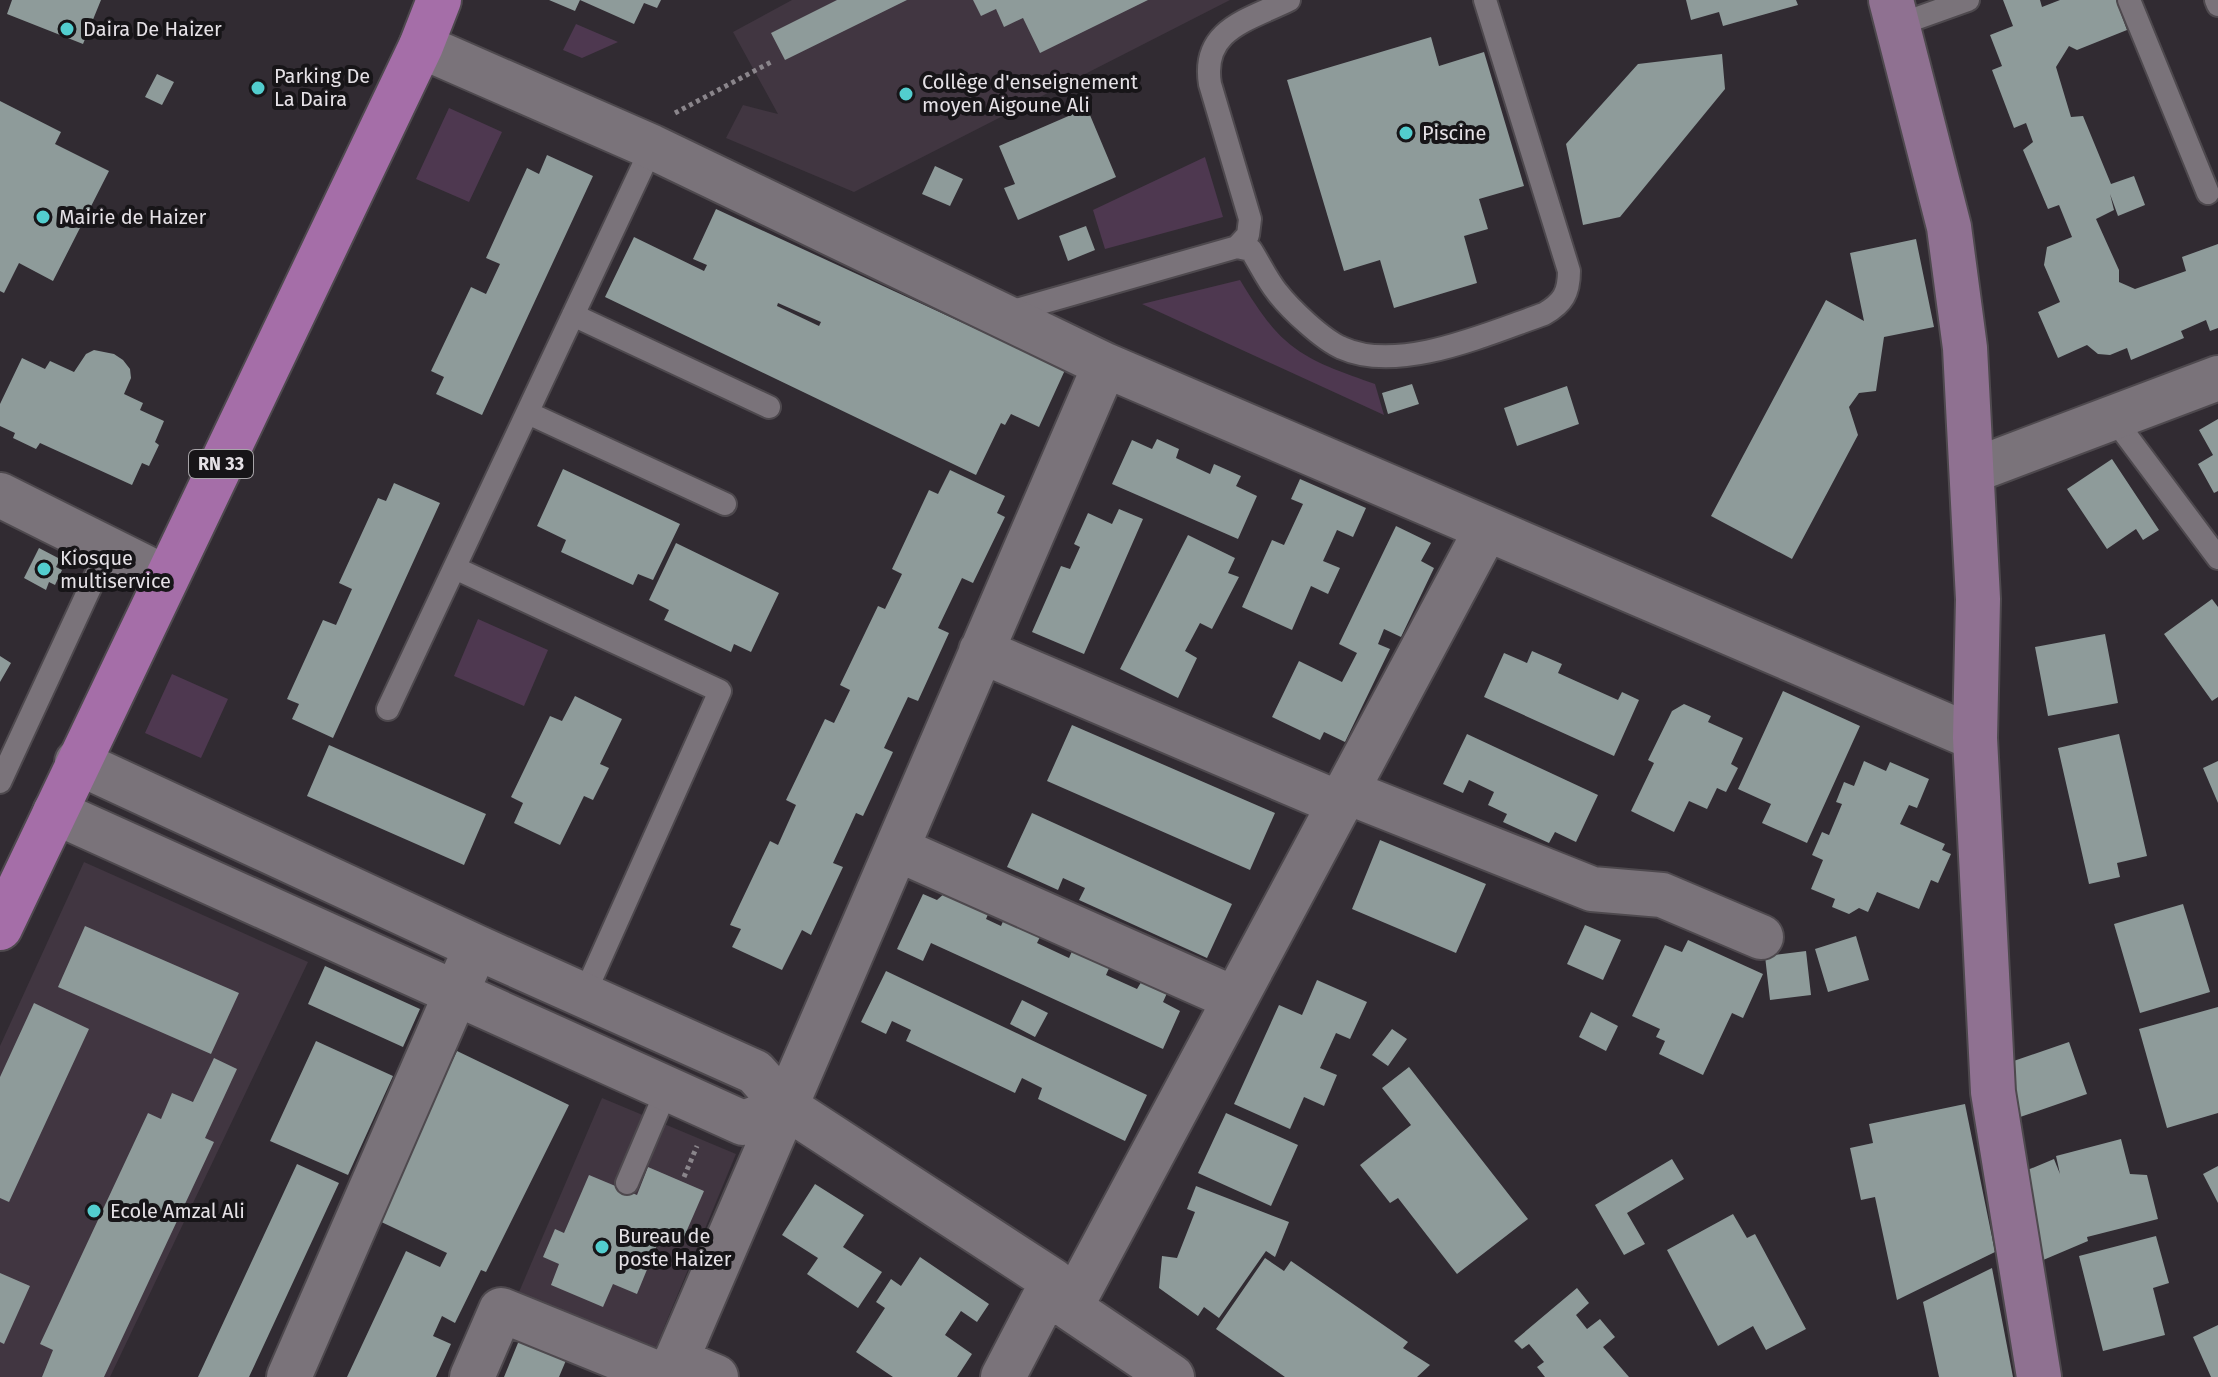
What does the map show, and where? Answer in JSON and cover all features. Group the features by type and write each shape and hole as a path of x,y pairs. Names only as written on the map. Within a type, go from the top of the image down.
{"main road":[{"name":"RN 33","path":"0,928 421,46 439,0"},
{"path":"1895,13 1949,227 1965,348 1978,599 1975,738 1993,1092 2039,1377"}],"street":[{"path":"421,46 640,142 1105,365 1975,738"},
{"path":"671,1371 1105,365"},
{"path":"1972,471 2218,378"},
{"path":"0,495 166,578"},
{"path":"1003,1377 1062,1294 1235,999 1486,530"},
{"path":"981,651 1342,797 1592,889 1662,895 1761,937"},
{"path":"77,762 755,1072 786,1107 1062,1294 1172,1377"},
{"path":"55,812 743,1123 786,1107"},
{"path":"897,849 1235,999"},
{"path":"289,1377 476,947"},
{"path":"472,1377 501,1310 671,1371 716,1377"}],"lane":[{"path":"1237,247 1248,235 1250,219 1210,84 1209,54 1217,40 1231,30 1289,0"},
{"path":"1000,315 1237,247 1251,250 1275,291 1304,320 1342,349 1382,357 1433,352 1544,314 1558,306 1569,290 1569,271 1485,0"},
{"path":"1895,13 1968,0"},
{"path":"2129,0 2208,193"},
{"path":"388,709 573,315 640,142"},
{"path":"573,315 769,407"},
{"path":"528,413 725,504"},
{"path":"2114,419 2218,558"},
{"path":"0,782 108,549"},
{"path":"455,568 720,691 584,995"},
{"path":"627,1183 667,1089"}],"path":[{"path":"640,142 773,61"}],"shaded area":[{"name":"Collège d'enseignement moyen Aigoune Ali","path":"792,0 1230,0 854,192 726,138 743,105 778,114 733,32"},
{"path":"576,24 618,42 582,58 563,50"},
{"path":"449,108 502,132 469,202 416,179"},
{"path":"1205,157 1223,217 1105,249 1093,210"},
{"path":"1240,280 1266,320 1295,348 1328,366 1375,384 1384,415 1142,304"},
{"path":"478,619 548,650 524,706 454,676"},
{"path":"172,674 228,699 201,758 145,733"},
{"name":"Ecole Amzal Ali","path":"84,862 308,962 110,1377 0,1377 0,1046"},
{"path":"602,1098 736,1154 655,1349 519,1292"}],"building":[{"name":"Daira De Haizer","path":"12,0 101,0 83,44 7,14"},
{"path":"549,0 580,0 575,11"},
{"path":"580,0 661,0 657,8 644,3 634,24"},
{"path":"837,0 907,0 785,60 771,33"},
{"path":"973,0 1148,0 1040,53 1023,18 1004,27 996,9 981,16"},
{"path":"1686,0 1796,0 1798,5 1723,26 1719,12 1691,20"},
{"path":"2003,0 2040,0 2042,7 2060,0 2116,0 2127,30 2077,50 2069,46 2056,67 2071,117 2083,116 2111,184 2134,176 2145,205 2118,216 2110,194 2114,210 2096,219 2119,270 2119,282 2135,289 2186,271 2182,257 2218,244 2218,328 2210,331 2206,320 2181,331 2184,338 2131,360 2127,348 2110,355 2098,354 2087,345 2058,358 2038,312 2060,302 2044,265 2047,247 2072,237 2059,205 2048,209 2023,150 2033,142 2026,123 2014,128 1992,70 2002,66 1990,35 2013,26"},
{"name":"Piscine","path":"1431,37 1439,66 1484,52 1524,186 1479,199 1488,229 1464,236 1477,283 1394,308 1380,260 1344,271 1287,80"},
{"path":"1722,54 1725,89 1620,217 1583,225 1566,144 1638,64"},
{"path":"157,74 174,82 162,105 145,97"},
{"name":"Mairie de Haizer","path":"0,101 61,132 55,144 109,171 53,281 19,263 4,293 0,291"},
{"path":"1087,108 1116,177 1018,220 1004,188 1015,184 999,146"},
{"path":"547,155 593,176 482,415 436,394 444,377 431,371 471,287 486,294 500,264 486,258 527,168 539,174"},
{"path":"935,166 963,179 950,206 922,194"},
{"path":"716,209 1065,370 1039,427 1011,414 1005,425 1001,423 976,475 605,297 634,237 704,271 707,265 693,259","holes":["778,303 821,322 819,326 777,306"]},
{"path":"1086,226 1095,250 1068,261 1059,236"},
{"path":"1916,239 1934,327 1884,337 1876,391 1859,393 1849,407 1858,435 1792,559 1711,516 1826,300 1864,321 1850,253"},
{"path":"94,350 114,354 123,360 130,369 131,378 124,394 143,403 140,410 164,421 155,442 159,445 149,466 142,463 132,485 40,443 36,449 13,438 15,433 0,426 0,404 22,358 45,369 50,361 74,372 86,354"},
{"path":"1412,384 1419,404 1388,414 1382,393"},
{"path":"1567,386 1579,424 1517,446 1504,408"},
{"path":"2218,419 2218,491 2214,493 2198,464 2213,455 2199,430"},
{"path":"1157,439 1179,449 1176,458 1210,474 1214,464 1241,476 1236,486 1257,496 1238,539 1112,484 1132,440 1152,449"},
{"path":"2112,459 2159,530 2143,540 2136,529 2107,549 2067,489"},
{"path":"563,469 680,524 653,580 638,574 633,585 561,552 566,540 537,526"},
{"path":"950,470 1005,496 997,513 1005,517 973,583 962,578 938,628 949,633 918,701 908,697 884,748 893,752 863,816 856,813 833,863 843,867 811,935 802,930 782,970 732,947 741,929 730,925 770,841 778,845 796,805 786,800 825,719 834,723 850,690 840,685 878,606 885,609 902,574 892,569 929,490 938,494"},
{"path":"1300,479 1366,508 1353,537 1337,530 1323,561 1340,568 1328,594 1311,586 1292,630 1242,607 1272,540 1284,545 1303,504 1291,499"},
{"path":"394,483 440,503 333,738 292,719 299,704 287,699 323,620 336,625 352,589 339,583 378,498 386,501"},
{"path":"1119,509 1143,519 1084,654 1032,632 1061,566 1070,569 1080,547 1074,544 1088,513 1112,524"},
{"path":"1396,526 1431,543 1421,561 1434,568 1401,637 1384,629 1378,644 1390,649 1345,742 1324,732 1320,740 1272,717 1299,661 1342,682 1357,653 1339,644"},
{"path":"1188,535 1235,558 1228,573 1239,577 1212,629 1200,623 1185,651 1197,658 1178,698 1120,669"},
{"path":"676,543 779,593 751,652 734,644 731,652 664,620 669,610 649,600"},
{"name":"Kiosque multiservice","path":"39,548 60,559 56,567 62,570 55,585 49,582 46,590 24,578"},
{"path":"2212,599 2218,607 2218,697 2212,701 2164,634"},
{"path":"2105,634 2118,703 2048,716 2035,647"},
{"path":"1532,651 1562,664 1558,673 1618,700 1622,692 1639,700 1614,756 1484,697 1504,653 1527,663"},
{"path":"0,656 11,663 0,682"},
{"path":"1783,691 1860,726 1807,843 1762,823 1771,804 1738,789"},
{"path":"575,696 622,719 600,764 609,768 593,800 584,796 560,845 514,823 523,803 511,797 550,716 562,721"},
{"path":"1684,704 1711,716 1708,722 1743,738 1731,764 1738,768 1726,792 1717,788 1707,809 1689,801 1674,832 1631,811 1654,763 1648,760 1672,711"},
{"path":"1072,725 1275,813 1250,870 1047,781"},
{"path":"1467,734 1598,795 1576,842 1555,832 1549,843 1503,822 1507,814 1488,805 1494,792 1469,780 1463,793 1443,784"},
{"path":"2119,734 2147,856 2117,863 2120,877 2089,884 2058,748"},
{"path":"329,745 486,814 464,865 307,796"},
{"path":"1864,761 1886,771 1890,762 1929,779 1917,808 1909,805 1900,824 1945,844 1942,850 1951,854 1938,883 1931,880 1919,909 1877,892 1868,912 1859,908 1849,914 1832,907 1835,899 1811,889 1823,860 1812,855 1822,832 1829,835 1842,804 1836,802 1844,782 1854,786"},
{"path":"2218,761 2218,803 2203,768"},
{"path":"1032,813 1232,904 1207,958 1079,900 1085,888 1063,878 1058,890 1007,867"},
{"path":"1380,840 1486,884 1456,953 1352,909"},
{"path":"946,892 989,912 986,919 1001,926 1004,919 1041,935 1037,943 1069,958 1073,949 1110,966 1106,975 1137,989 1143,979 1168,991 1163,1002 1180,1011 1163,1049 931,943 923,961 897,949 923,894 937,900"},
{"path":"2183,904 2210,992 2140,1013 2114,924"},
{"path":"1585,925 1621,940 1603,980 1567,964"},
{"path":"85,926 239,993 211,1054 58,987"},
{"path":"1856,936 1869,980 1828,992 1815,949"},
{"path":"1688,940 1763,974 1743,1018 1732,1013 1703,1075 1659,1054 1665,1041 1656,1037 1660,1029 1632,1016 1665,945 1682,952"},
{"path":"1806,951 1811,995 1770,1000 1765,956"},
{"path":"325,966 420,1009 403,1047 308,1004"},
{"path":"886,971 1147,1095 1125,1141 1038,1099 1042,1088 1022,1078 1015,1093 906,1041 911,1030 892,1021 886,1034 861,1022"},
{"path":"1317,980 1367,1002 1350,1039 1336,1033 1320,1068 1337,1075 1324,1106 1304,1097 1290,1129 1234,1104 1279,1005 1302,1015"},
{"path":"1022,1000 1048,1013 1035,1037 1010,1024"},
{"path":"34,1003 89,1029 9,1202 0,1198 0,1077"},
{"path":"2218,1007 2218,1113 2167,1128 2139,1029"},
{"path":"1591,1012 1618,1026 1606,1051 1579,1037"},
{"path":"1392,1029 1407,1039 1388,1066 1372,1055"},
{"path":"316,1041 393,1076 348,1175 270,1141"},
{"path":"2069,1042 2087,1094 1988,1128 1970,1076"},
{"path":"457,1051 569,1105 486,1272 481,1270 455,1323 442,1316 433,1336 451,1344 436,1377 347,1377 406,1251 440,1267 447,1253 375,1219"},
{"path":"214,1058 237,1069 205,1138 214,1142 104,1377 42,1377 53,1350 40,1344 148,1113 161,1119 172,1093 193,1102"},
{"path":"1409,1067 1528,1219 1457,1274 1398,1198 1390,1203 1360,1165 1411,1125 1382,1088"},
{"path":"1965,1104 1995,1252 1897,1300 1875,1197 1861,1200 1850,1148 1873,1143 1869,1124"},
{"path":"1226,1113 1298,1145 1271,1206 1198,1173"},
{"path":"2121,1139 2130,1174 2147,1175 2158,1219 2087,1237 2088,1241 2024,1268 1989,1186 2054,1159 2060,1174 2056,1156"},
{"path":"1672,1159 1684,1179 1627,1213 1645,1244 1624,1255 1595,1205"},
{"path":"297,1164 339,1183 249,1377 198,1377"},
{"path":"2218,1166 2218,1203 2203,1174"},
{"name":"Bureau de poste Haizer","path":"648,1167 704,1191 684,1237 664,1228 637,1294 613,1284 603,1307 551,1285 559,1264 543,1257 555,1229 564,1233 589,1175 637,1195"},
{"path":"815,1184 864,1215 843,1247 882,1272 858,1308 807,1274 818,1258 782,1235"},
{"path":"1196,1186 1289,1222 1275,1257 1266,1251 1219,1318 1204,1307 1198,1316 1159,1288 1162,1256 1177,1258 1195,1212 1187,1209"},
{"path":"1733,1214 1747,1238 1755,1234 1806,1329 1766,1350 1753,1326 1718,1346 1667,1250"},
{"path":"2156,1236 2169,1283 2153,1288 2165,1335 2103,1351 2079,1256"},
{"path":"920,1257 989,1304 977,1322 961,1311 945,1335 972,1354 957,1377 893,1377 856,1352 885,1308 876,1302 891,1279 901,1286"},
{"path":"1265,1258 1284,1271 1291,1261 1408,1342 1403,1348 1430,1365 1417,1377 1285,1377 1216,1329"},
{"path":"1992,1268 2013,1377 1939,1377 1923,1302"},
{"path":"0,1273 30,1286 4,1344 0,1342"},
{"path":"1577,1288 1589,1303 1576,1315 1587,1329 1600,1319 1615,1337 1603,1347 1629,1377 1545,1377 1537,1367 1544,1362 1529,1344 1522,1349 1514,1341"},
{"path":"2218,1325 2218,1377 2211,1377 2193,1337"},
{"path":"520,1338 567,1358 559,1377 504,1377"}],"place":[{"name":"Daira De Haizer","path":"67,29"},
{"name":"Parking De La Daira","path":"258,88"},
{"name":"Collège d'enseignement moyen Aigoune Ali","path":"906,94"},
{"name":"Piscine","path":"1406,133"},
{"name":"Mairie de Haizer","path":"43,217"},
{"name":"Kiosque multiservice","path":"44,569"},
{"name":"Ecole Amzal Ali","path":"94,1211"},
{"name":"Bureau de poste Haizer","path":"602,1247"}]}
